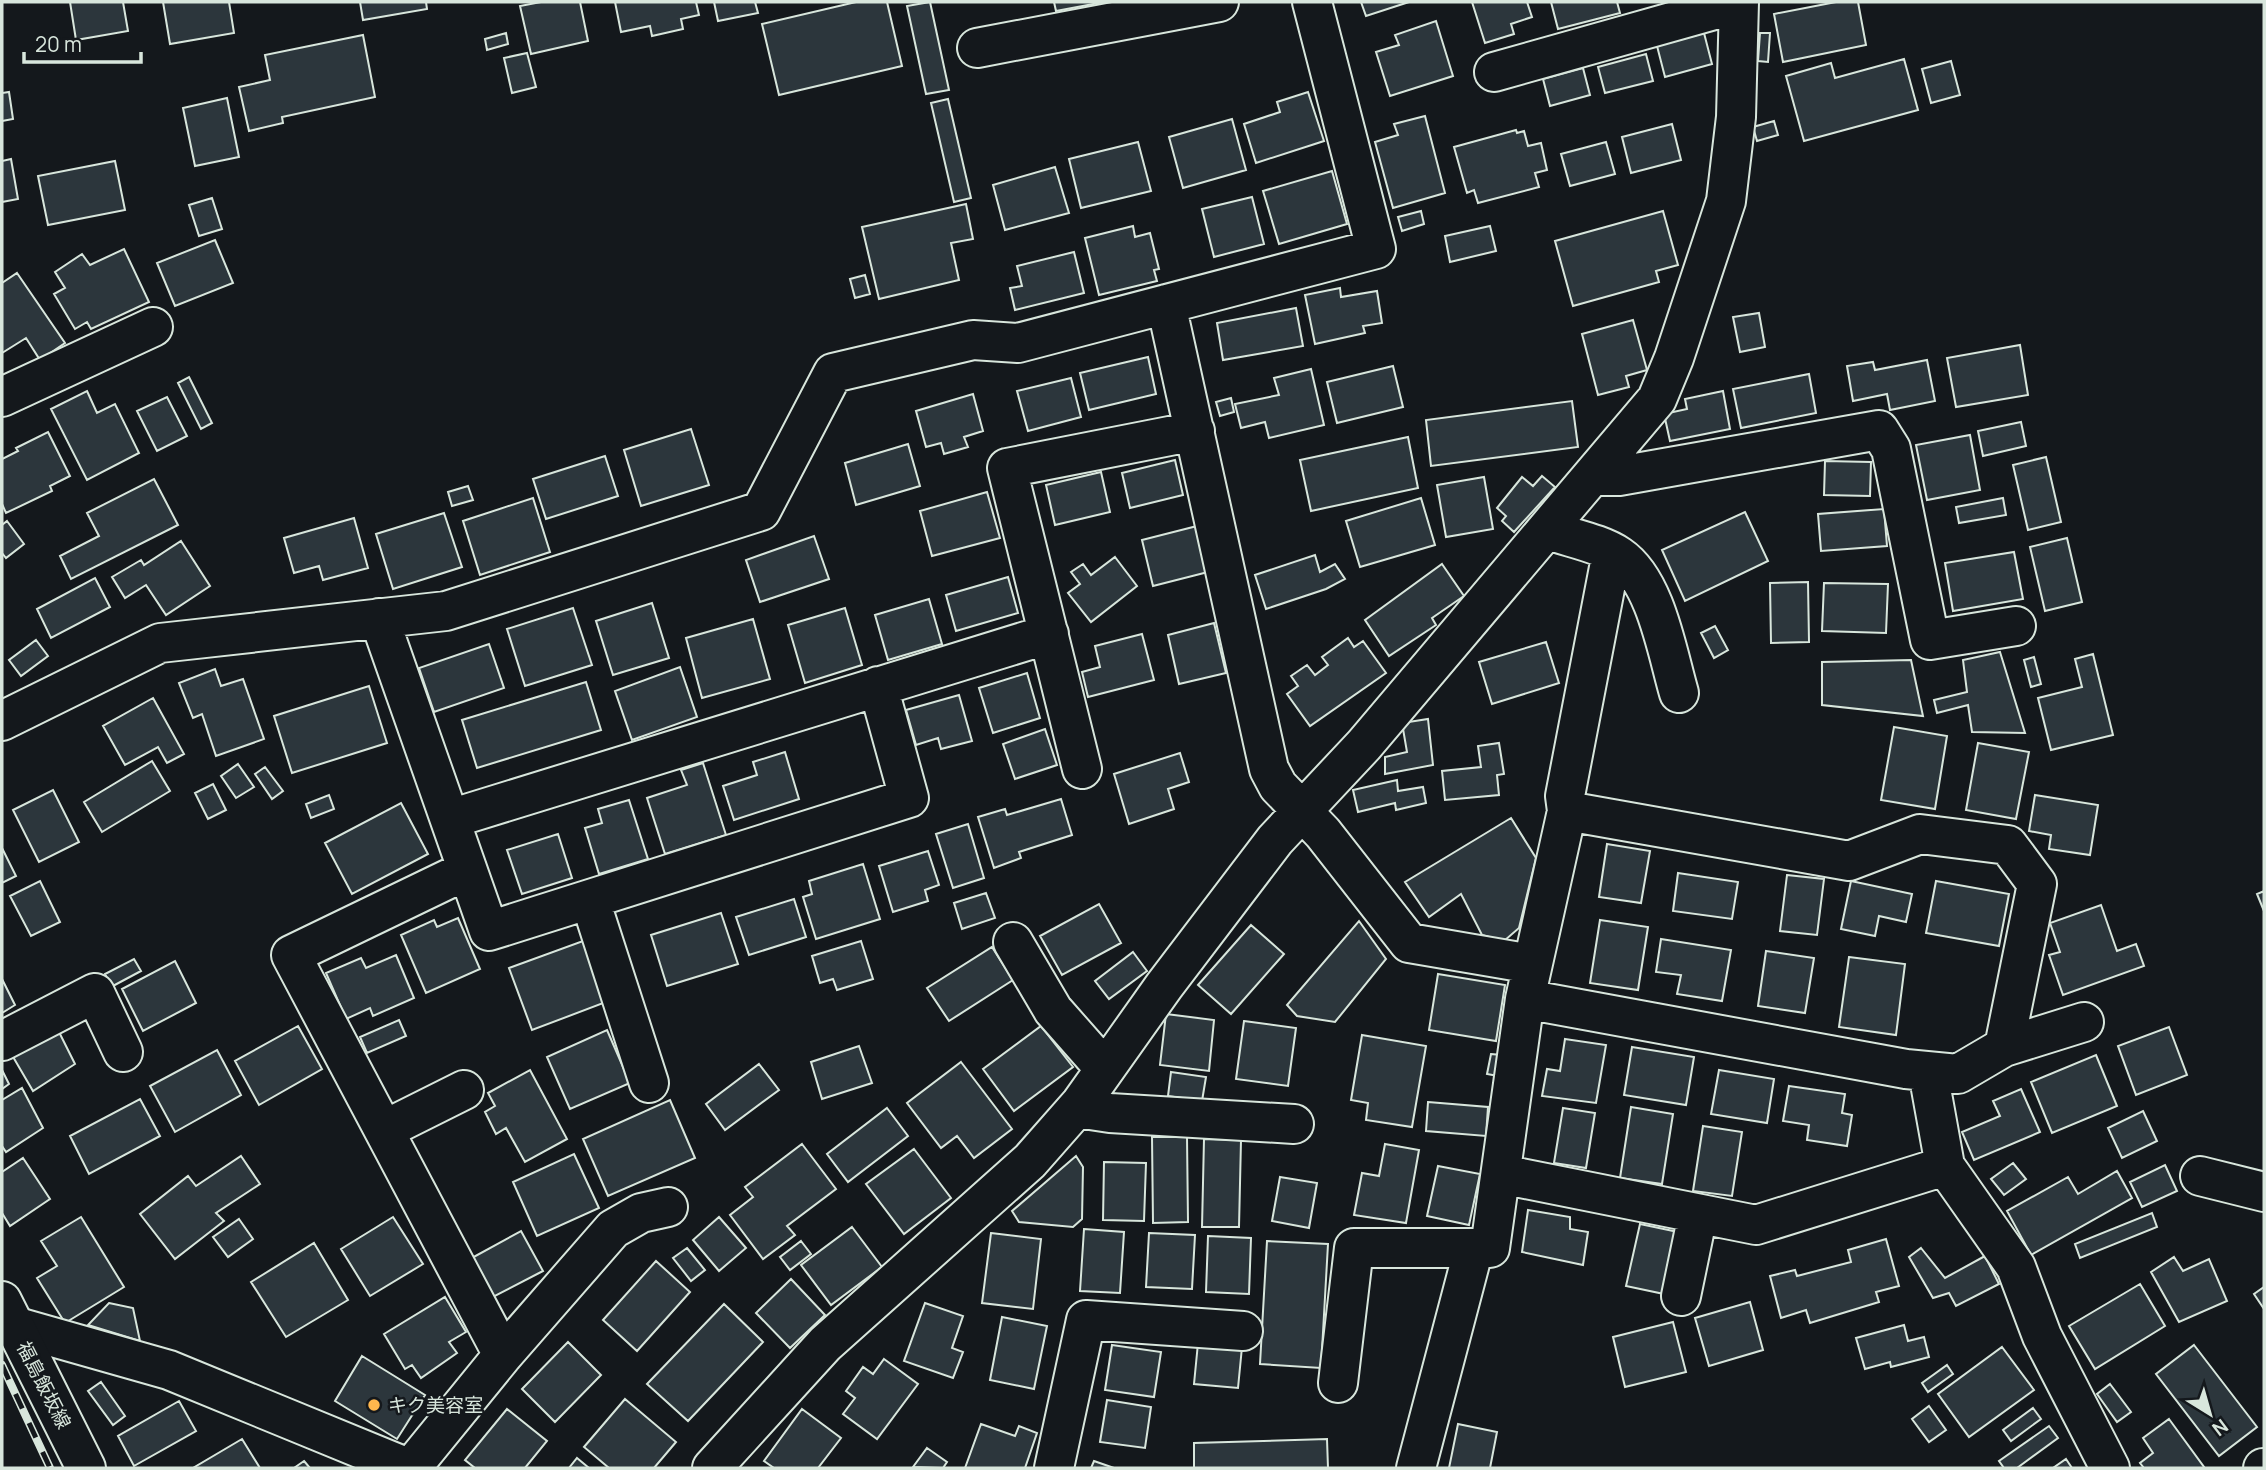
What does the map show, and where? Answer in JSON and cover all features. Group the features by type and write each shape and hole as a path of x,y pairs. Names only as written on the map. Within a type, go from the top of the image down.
{"street":[{"path":"977,48 1219,2"},
{"path":"2,720 160,643 446,611 761,511 833,373 973,340 1018,343 1376,249 1312,2"},
{"path":"712,1468 825,1344 1030,1161 1077,1108 1267,850 1364,745 1657,399 1674,358 1726,201 1736,117 1739,2 1494,72"},
{"path":"1166,304 1269,769 1278,786 1300,813 1323,833 1409,943 1529,981 1928,1072 1958,1074 2004,1047 2084,1022"},
{"path":"2,397 153,327"},
{"path":"1593,476 1619,476 1879,430 1891,449 1930,640 2016,626"},
{"path":"1082,769 1007,468 1195,431"},
{"path":"1548,530 1612,552 1632,569 1645,587 1655,611 1679,693"},
{"path":"1338,1383 1354,1248 1490,1248 1529,981 1567,811 1565,796 1612,552"},
{"path":"379,618 489,931 909,798 878,686"},
{"path":"450,819 1049,634"},
{"path":"1567,811 1849,862 1920,834 2008,845 2037,884 2004,1047"},
{"path":"467,870 291,955 503,1354"},
{"path":"590,900 649,1083"},
{"path":"1013,942 1053,1010 1105,1069"},
{"path":"2,1041 95,993 124,1052"},
{"path":"1928,1072 1945,1166 2016,1267 2042,1336 2110,1468"},
{"path":"384,1130 464,1090"},
{"path":"1077,1108 1110,1113 1294,1124"},
{"path":"1501,1174 1756,1225 1945,1166"},
{"path":"2200,1176 2264,1192"},
{"path":"8,1313 169,1370 410,1468 503,1354 612,1228 641,1213 668,1207"},
{"path":"1681,1296 1698,1214"},
{"path":"1416,1468 1474,1248"},
{"name":"福島飯坂線","path":"8,1313 86,1468"},
{"path":"1054,1468 1086,1320 1243,1331"}],"building":[{"path":"70,2 123,2 128,31 76,40"},
{"path":"163,2 229,2 234,33 170,44"},
{"path":"360,2 426,2 427,9 363,20"},
{"path":"541,2 580,2 588,41 531,54 520,6"},
{"path":"615,2 696,2 699,15 681,19 683,29 652,36 650,26 621,32"},
{"path":"714,2 755,2 758,13 718,21"},
{"path":"856,2 887,2 902,66 779,95 762,24"},
{"path":"930,2 949,90 926,94 907,6"},
{"path":"1054,2 1104,2 1056,11"},
{"path":"1361,2 1409,2 1366,16"},
{"path":"1472,2 1527,2 1532,17 1511,24 1514,34 1485,43"},
{"path":"1551,2 1617,2 1620,13 1558,29"},
{"path":"1836,2 1858,2 1866,45 1783,62 1774,14"},
{"path":"1436,21 1453,76 1390,96 1376,52 1399,45 1395,35"},
{"path":"506,33 508,44 487,50 485,39"},
{"path":"1704,33 1712,64 1665,77 1657,46"},
{"path":"1760,33 1770,33 1768,62 1758,61"},
{"path":"363,35 375,97 282,117 283,123 249,131 239,87 270,80 265,55"},
{"path":"527,53 536,87 512,93 504,58"},
{"path":"1646,54 1653,81 1605,93 1598,67"},
{"path":"1904,59 1918,110 1804,141 1786,76 1831,63 1835,78"},
{"path":"1951,61 1960,95 1931,103 1922,69"},
{"path":"1583,68 1590,95 1550,106 1543,79"},
{"path":"9,92 13,119 2,121 2,93"},
{"path":"1308,92 1324,141 1256,163 1244,124 1280,112 1277,102"},
{"path":"227,98 239,157 195,166 183,108"},
{"path":"948,99 971,198 954,202 931,103"},
{"path":"1425,116 1445,193 1393,208 1375,142 1398,135 1394,124"},
{"path":"1232,119 1246,170 1183,188 1169,137"},
{"path":"1774,121 1778,135 1757,141 1753,127"},
{"path":"1672,124 1681,160 1631,173 1622,137"},
{"path":"1516,130 1517,133 1524,131 1528,146 1541,143 1547,170 1535,173 1539,187 1478,203 1474,190 1467,193 1454,147"},
{"path":"1138,142 1151,191 1081,208 1069,159"},
{"path":"1606,142 1615,174 1570,186 1561,154"},
{"path":"11,159 18,199 2,202 2,161"},
{"path":"115,161 125,210 48,225 38,176"},
{"path":"1055,167 1069,213 1005,230 993,185"},
{"path":"1332,171 1347,224 1279,244 1263,191"},
{"path":"1252,197 1264,244 1214,257 1202,209"},
{"path":"212,198 222,229 199,236 189,205"},
{"path":"966,204 973,239 951,243 959,280 879,299 862,227"},
{"path":"1421,211 1424,224 1402,231 1398,217"},
{"path":"1663,211 1678,265 1656,271 1659,282 1573,306 1555,241"},
{"path":"1133,226 1135,237 1150,233 1159,269 1154,270 1157,281 1099,295 1085,238"},
{"path":"1490,226 1496,251 1450,262 1445,236"},
{"path":"215,240 233,283 175,306 157,263"},
{"path":"124,249 149,302 91,329 87,322 75,329 54,294 65,288 55,272 82,254 90,265"},
{"path":"1074,252 1084,293 1015,310 1010,288 1022,286 1017,266"},
{"path":"17,273 65,343 40,360 26,338 2,353 2,283"},
{"path":"865,275 870,294 855,298 850,279"},
{"path":"1340,288 1341,297 1377,291 1382,323 1363,326 1365,333 1315,344 1305,295"},
{"path":"1296,308 1303,346 1223,360 1217,323"},
{"path":"1759,313 1765,347 1740,352 1733,317"},
{"path":"1633,320 1647,370 1626,376 1629,387 1598,395 1582,334"},
{"path":"2020,345 2028,395 1956,407 1947,358"},
{"path":"1148,357 1156,394 1089,410 1080,373"},
{"path":"1927,360 1935,401 1890,410 1887,394 1853,401 1847,366 1873,362 1875,370"},
{"path":"1393,366 1403,407 1337,423 1327,382"},
{"path":"1311,369 1324,425 1269,438 1265,422 1241,428 1235,404 1279,395 1274,378"},
{"path":"1809,374 1816,413 1741,428 1733,389"},
{"path":"189,377 212,423 201,429 178,383"},
{"path":"1071,378 1081,417 1028,431 1017,391"},
{"path":"87,391 97,413 115,404 139,453 87,480 51,409"},
{"path":"1723,391 1730,429 1670,441 1664,414 1687,409 1685,399"},
{"path":"973,394 983,431 964,437 968,447 944,454 941,443 926,447 916,411"},
{"path":"167,397 187,436 157,451 137,411"},
{"path":"1231,398 1234,412 1220,416 1216,402"},
{"path":"1572,401 1578,447 1431,466 1426,420"},
{"path":"2021,422 2026,446 1983,456 1978,431"},
{"path":"691,429 709,485 641,506 624,450"},
{"path":"48,432 70,476 50,486 52,491 6,513 2,504 2,459 18,451 16,448"},
{"path":"1970,435 1980,490 1927,500 1916,445"},
{"path":"1408,437 1418,488 1311,511 1300,460"},
{"path":"908,444 920,486 856,505 845,463"},
{"path":"605,456 618,496 546,519 533,479"},
{"path":"2046,457 2061,522 2028,530 2013,465"},
{"path":"1175,460 1183,495 1130,508 1122,473"},
{"path":"1825,461 1871,462 1870,496 1824,495"},
{"path":"1101,472 1110,512 1055,525 1046,485"},
{"path":"1542,476 1555,487 1514,532 1502,521 1506,516 1497,508 1522,477 1533,486"},
{"path":"1484,477 1493,529 1446,537 1437,485"},
{"path":"154,479 178,525 71,579 60,556 99,536 87,513"},
{"path":"468,486 473,500 452,506 448,492"},
{"path":"987,492 1000,538 932,556 920,511"},
{"path":"533,498 550,552 480,575 463,521"},
{"path":"1421,498 1435,545 1360,567 1346,521"},
{"path":"2003,498 2006,515 1959,523 1956,507"},
{"path":"1884,509 1887,546 1821,551 1818,514"},
{"path":"1745,512 1768,561 1685,601 1662,550"},
{"path":"444,513 462,567 393,589 376,534"},
{"path":"354,518 368,568 323,580 319,566 294,573 284,538"},
{"path":"7,521 24,544 6,558 2,553 2,525"},
{"path":"1197,526 1208,572 1153,586 1142,540"},
{"path":"814,536 829,579 760,602 746,560"},
{"path":"2067,538 2082,602 2045,611 2030,547"},
{"path":"181,541 210,586 166,615 146,585 125,598 112,577 141,560 144,565"},
{"path":"2014,552 2023,599 1953,611 1945,563"},
{"path":"1315,555 1320,572 1335,564 1345,579 1326,589 1266,609 1255,575"},
{"path":"1115,557 1137,586 1091,622 1068,593 1080,584 1071,572 1083,564 1091,575"},
{"path":"1442,564 1464,596 1432,618 1436,625 1389,656 1365,620"},
{"path":"1008,577 1018,613 956,631 946,595"},
{"path":"95,578 110,607 51,638 37,609"},
{"path":"1808,582 1809,642 1771,643 1770,583"},
{"path":"1824,583 1888,584 1886,633 1822,631"},
{"path":"929,599 942,644 888,660 875,615"},
{"path":"652,603 669,658 613,675 596,621"},
{"path":"573,608 592,665 525,686 507,629"},
{"path":"845,608 862,665 805,683 788,625"},
{"path":"753,619 770,679 702,698 686,638"},
{"path":"1214,623 1226,673 1179,684 1168,635"},
{"path":"1715,626 1728,650 1714,658 1701,633"},
{"path":"1142,634 1154,680 1088,697 1082,672 1100,667 1095,646"},
{"path":"1348,638 1354,647 1363,641 1386,673 1310,726 1287,694 1298,686 1291,676 1307,665 1315,675 1328,665 1322,657"},
{"path":"36,640 48,656 21,676 9,660"},
{"path":"1546,642 1559,683 1492,704 1479,662"},
{"path":"489,644 504,688 434,712 419,668"},
{"path":"2000,652 2025,733 1972,732 1968,705 1937,713 1934,700 1967,692 1963,660"},
{"path":"2093,654 2113,735 2051,750 2038,698 2082,687 2075,659"},
{"path":"2034,657 2041,684 2031,687 2024,660"},
{"path":"1911,660 1923,716 1822,705 1822,662"},
{"path":"680,667 697,717 632,740 615,691"},
{"path":"215,669 221,686 243,679 264,739 216,756 202,714 193,718 179,683"},
{"path":"1027,673 1040,718 993,733 979,688"},
{"path":"586,682 601,730 477,768 462,720"},
{"path":"369,686 387,743 292,773 274,716"},
{"path":"959,695 972,741 941,749 938,738 916,745 906,710"},
{"path":"153,698 184,754 167,763 158,747 125,765 103,726"},
{"path":"1428,719 1433,765 1385,774 1385,757 1407,752 1402,723"},
{"path":"1894,727 1947,736 1935,809 1881,800"},
{"path":"1045,729 1057,765 1015,779 1003,744"},
{"path":"1499,743 1504,774 1497,775 1499,795 1445,800 1442,771 1481,767 1478,746"},
{"path":"1978,743 2029,752 2016,819 1966,810"},
{"path":"785,752 799,799 734,820 723,786 757,775 753,762"},
{"path":"1180,753 1189,782 1168,789 1174,809 1129,824 1114,774"},
{"path":"152,761 170,791 102,832 84,802"},
{"path":"703,763 726,835 665,854 647,798 687,785 681,770"},
{"path":"238,764 254,787 236,798 221,776"},
{"path":"265,767 283,791 272,799 255,774"},
{"path":"1397,780 1398,791 1423,787 1426,803 1396,810 1395,803 1358,812 1353,790"},
{"path":"213,784 226,810 208,819 195,793"},
{"path":"53,790 79,842 39,862 13,810"},
{"path":"329,795 334,809 311,818 306,804"},
{"path":"2035,795 2098,805 2090,855 2049,849 2051,835 2029,831"},
{"path":"1061,799 1072,835 1019,852 1021,858 994,868 978,817 1005,809 1007,815"},
{"path":"629,800 648,859 599,874 585,828 602,823 598,809"},
{"path":"401,803 428,854 352,894 325,843"},
{"path":"1511,818 1536,858 1519,928 1504,941 1482,935 1461,894 1429,917 1405,882"},
{"path":"968,824 984,878 953,888 936,834"},
{"path":"558,834 572,878 522,894 507,850"},
{"path":"1607,844 1650,851 1641,903 1599,897"},
{"path":"2,848 16,876 2,883"},
{"path":"928,851 939,885 925,890 928,901 893,912 879,866"},
{"path":"863,864 880,919 816,939 803,897 812,894 809,881"},
{"path":"1678,873 1738,882 1732,919 1673,911"},
{"path":"1787,875 1824,879 1817,935 1780,931"},
{"path":"40,881 60,922 31,936 10,896"},
{"path":"1851,881 1912,894 1906,922 1879,916 1875,936 1841,929"},
{"path":"1936,881 2009,894 1999,946 1926,933"},
{"path":"2264,891 2264,911 2257,894"},
{"path":"986,893 995,918 962,929 954,903"},
{"path":"794,899 806,937 749,955 736,917"},
{"path":"1099,904 1121,943 1062,975 1040,936"},
{"path":"2101,905 2117,951 2136,944 2144,966 2063,995 2049,955 2060,952 2050,923"},
{"path":"721,913 738,964 667,986 651,935"},
{"path":"458,918 480,969 426,993 401,935 434,920 437,927"},
{"path":"1600,920 1648,927 1638,990 1590,983"},
{"path":"1359,921 1386,959 1335,1022 1297,1016 1287,1005"},
{"path":"1251,925 1284,954 1231,1014 1198,985"},
{"path":"1661,939 1731,950 1722,1001 1677,994 1681,975 1656,972"},
{"path":"583,941 606,1002 532,1030 509,968"},
{"path":"861,941 873,979 837,990 833,979 820,983 812,956"},
{"path":"992,947 1013,980 949,1021 927,988"},
{"path":"1766,951 1814,958 1805,1013 1758,1006"},
{"path":"1133,952 1147,971 1109,999 1095,981"},
{"path":"396,955 414,998 373,1016 370,1008 346,1019 326,973 361,958 366,968"},
{"path":"1849,957 1905,964 1896,1035 1839,1027"},
{"path":"134,959 141,971 111,987 105,974"},
{"path":"175,961 196,1003 143,1031 122,989"},
{"path":"1438,974 1505,985 1496,1041 1429,1030"},
{"path":"2,979 15,1005 2,1013"},
{"path":"1166,1014 1214,1020 1209,1071 1160,1065"},
{"path":"399,1020 406,1036 367,1053 360,1037"},
{"path":"1244,1021 1296,1028 1288,1086 1236,1079"},
{"path":"56,1026 75,1064 33,1091 9,1050"},
{"path":"298,1026 322,1069 259,1105 235,1061"},
{"path":"1041,1026 1073,1067 1014,1111 983,1069"},
{"path":"2169,1027 2187,1075 2136,1095 2118,1046"},
{"path":"607,1030 630,1083 570,1109 547,1057"},
{"path":"1362,1035 1426,1046 1412,1127 1366,1120 1368,1103 1351,1100"},
{"path":"1565,1039 1606,1045 1596,1103 1542,1096 1547,1069 1560,1071"},
{"path":"859,1046 872,1083 822,1099 811,1062"},
{"path":"1632,1047 1694,1057 1686,1105 1624,1095"},
{"path":"217,1050 241,1095 175,1132 150,1086"},
{"path":"1491,1054 1501,1055 1498,1076 1487,1074"},
{"path":"2096,1055 2117,1106 2052,1133 2031,1082"},
{"path":"961,1062 1012,1129 974,1158 957,1136 941,1148 907,1103"},
{"path":"759,1064 779,1090 725,1130 706,1104"},
{"path":"2,1070 9,1084 2,1089"},
{"path":"530,1070 567,1139 525,1162 506,1128 496,1134 485,1112 495,1106 488,1093"},
{"path":"1719,1070 1774,1079 1767,1123 1711,1114"},
{"path":"1171,1072 1206,1077 1202,1101 1168,1096"},
{"path":"1789,1086 1845,1094 1842,1113 1852,1115 1847,1146 1807,1140 1809,1125 1783,1121"},
{"path":"22,1088 43,1128 6,1152 2,1146 2,1100"},
{"path":"2021,1089 2040,1132 1974,1160 1962,1132 2000,1116 1993,1101"},
{"path":"140,1099 160,1136 89,1174 70,1136"},
{"path":"670,1100 695,1158 608,1196 583,1139"},
{"path":"1428,1102 1488,1107 1486,1136 1426,1131"},
{"path":"1631,1107 1673,1114 1662,1184 1620,1178"},
{"path":"887,1108 908,1136 848,1182 827,1154"},
{"path":"1563,1108 1595,1113 1586,1168 1554,1163"},
{"path":"2143,1111 2157,1141 2122,1158 2108,1128"},
{"path":"1703,1126 1742,1132 1732,1196 1693,1191"},
{"path":"1152,1137 1187,1137 1188,1222 1153,1223"},
{"path":"1204,1139 1241,1140 1239,1227 1202,1227"},
{"path":"802,1144 836,1189 787,1226 795,1235 763,1259 730,1215 753,1197 745,1187"},
{"path":"1385,1144 1419,1150 1406,1223 1354,1215 1362,1173 1379,1176"},
{"path":"914,1149 951,1198 904,1234 866,1184"},
{"path":"574,1154 599,1208 537,1236 513,1182"},
{"path":"241,1156 260,1184 216,1213 224,1221 175,1259 140,1214 188,1176 196,1186"},
{"path":"1076,1156 1083,1167 1082,1219 1073,1227 1019,1222 1012,1211"},
{"path":"23,1158 50,1199 10,1226 2,1213 2,1172"},
{"path":"1104,1162 1146,1163 1144,1221 1103,1220"},
{"path":"2013,1163 2026,1179 2004,1195 1991,1179"},
{"path":"2165,1165 2177,1191 2142,1207 2130,1182"},
{"path":"1438,1166 1480,1174 1469,1225 1427,1216"},
{"path":"2117,1171 2132,1198 2031,1255 2007,1211 2068,1177 2078,1194"},
{"path":"1280,1177 1317,1183 1309,1228 1272,1221"},
{"path":"1528,1210 1570,1217 1570,1229 1588,1232 1583,1265 1522,1252"},
{"path":"2152,1213 2157,1227 2080,1258 2075,1244"},
{"path":"81,1217 124,1287 65,1323 37,1278 57,1266 41,1241"},
{"path":"393,1217 423,1264 370,1296 341,1249"},
{"path":"719,1217 746,1248 719,1271 693,1240"},
{"path":"239,1219 253,1239 228,1257 213,1237"},
{"path":"1640,1224 1678,1232 1664,1294 1626,1286"},
{"path":"852,1227 882,1267 831,1305 801,1265"},
{"path":"1084,1229 1124,1232 1120,1293 1080,1291"},
{"path":"521,1231 543,1271 491,1298 470,1259"},
{"path":"991,1233 1041,1239 1033,1309 982,1303"},
{"path":"1149,1233 1195,1235 1192,1289 1146,1287"},
{"path":"1208,1236 1251,1238 1249,1294 1206,1292"},
{"path":"1886,1239 1899,1286 1876,1292 1879,1302 1810,1323 1806,1310 1781,1318 1770,1276 1795,1270 1797,1276 1851,1262 1848,1250"},
{"path":"801,1241 811,1254 790,1270 780,1257"},
{"path":"1267,1241 1328,1244 1321,1368 1260,1364"},
{"path":"314,1243 348,1300 286,1337 251,1282"},
{"path":"687,1248 705,1270 691,1281 673,1258"},
{"path":"1921,1248 1945,1278 1985,1256 1999,1284 1956,1306 1949,1293 1933,1298 1909,1257"},
{"path":"2174,1257 2183,1271 2209,1259 2227,1301 2179,1322 2151,1272"},
{"path":"656,1261 690,1292 637,1351 603,1320"},
{"path":"791,1279 825,1315 790,1348 756,1313"},
{"path":"2140,1284 2165,1326 2095,1369 2069,1326"},
{"path":"2264,1287 2264,1309 2254,1294"},
{"path":"445,1297 466,1332 449,1342 457,1353 421,1378 412,1365 405,1369 384,1334"},
{"path":"1750,1302 1763,1350 1709,1366 1695,1318"},
{"path":"109,1303 133,1308 140,1341 88,1325"},
{"path":"925,1303 963,1316 952,1348 963,1352 953,1378 904,1361"},
{"path":"724,1304 763,1342 688,1421 647,1384"},
{"path":"1002,1317 1047,1326 1034,1389 990,1380"},
{"path":"1673,1322 1686,1372 1625,1387 1613,1337"},
{"path":"1904,1325 1908,1341 1924,1337 1929,1357 1891,1367 1890,1362 1865,1369 1856,1338"},
{"path":"568,1342 601,1375 555,1422 522,1389"},
{"path":"1198,1343 1242,1347 1238,1388 1194,1384"},
{"path":"1112,1345 1161,1352 1154,1397 1105,1390"},
{"path":"2194,1345 2257,1427 2219,1456 2156,1374"},
{"path":"2002,1347 2034,1390 1969,1437 1938,1394"},
{"path":"362,1356 425,1395 397,1439 335,1401"},
{"path":"884,1359 918,1384 877,1439 843,1414 855,1398 846,1391 863,1367 873,1374"},
{"path":"1947,1365 1953,1374 1928,1392 1922,1383"},
{"path":"101,1382 125,1416 113,1425 88,1391"},
{"path":"2110,1384 2131,1412 2117,1422 2097,1394"},
{"path":"625,1399 676,1442 654,1468 609,1468 584,1447"},
{"path":"1107,1400 1151,1407 1145,1448 1100,1442"},
{"path":"179,1401 196,1431 134,1466 118,1436"},
{"path":"1929,1406 1946,1430 1929,1442 1912,1419"},
{"path":"2033,1408 2041,1419 2011,1441 2003,1430"},
{"path":"507,1409 547,1441 525,1468 475,1468 465,1460"},
{"path":"802,1409 841,1438 818,1468 774,1468 764,1461"},
{"path":"2169,1419 2204,1467 2144,1468 2140,1463 2153,1453 2143,1438"},
{"path":"981,1424 1015,1436 1019,1426 1037,1433 1025,1468 965,1468"},
{"path":"1458,1424 1497,1432 1490,1468 1449,1468"},
{"path":"2049,1426 2058,1438 2017,1468 2004,1468 1999,1461"},
{"path":"242,1439 260,1468 193,1468"},
{"path":"1327,1439 1328,1468 1194,1468 1194,1443"},
{"path":"927,1448 947,1462 943,1468 913,1467"},
{"path":"577,1458 589,1468 569,1468"},
{"path":"2066,1459 2072,1468 2053,1468"},
{"path":"304,1461 310,1468 294,1468"},
{"path":"1094,1461 1114,1468 1091,1468"}],"railway":[{"path":"2,1365 50,1468"}],"place":[{"name":"キク美容室","path":"374,1405"}]}
